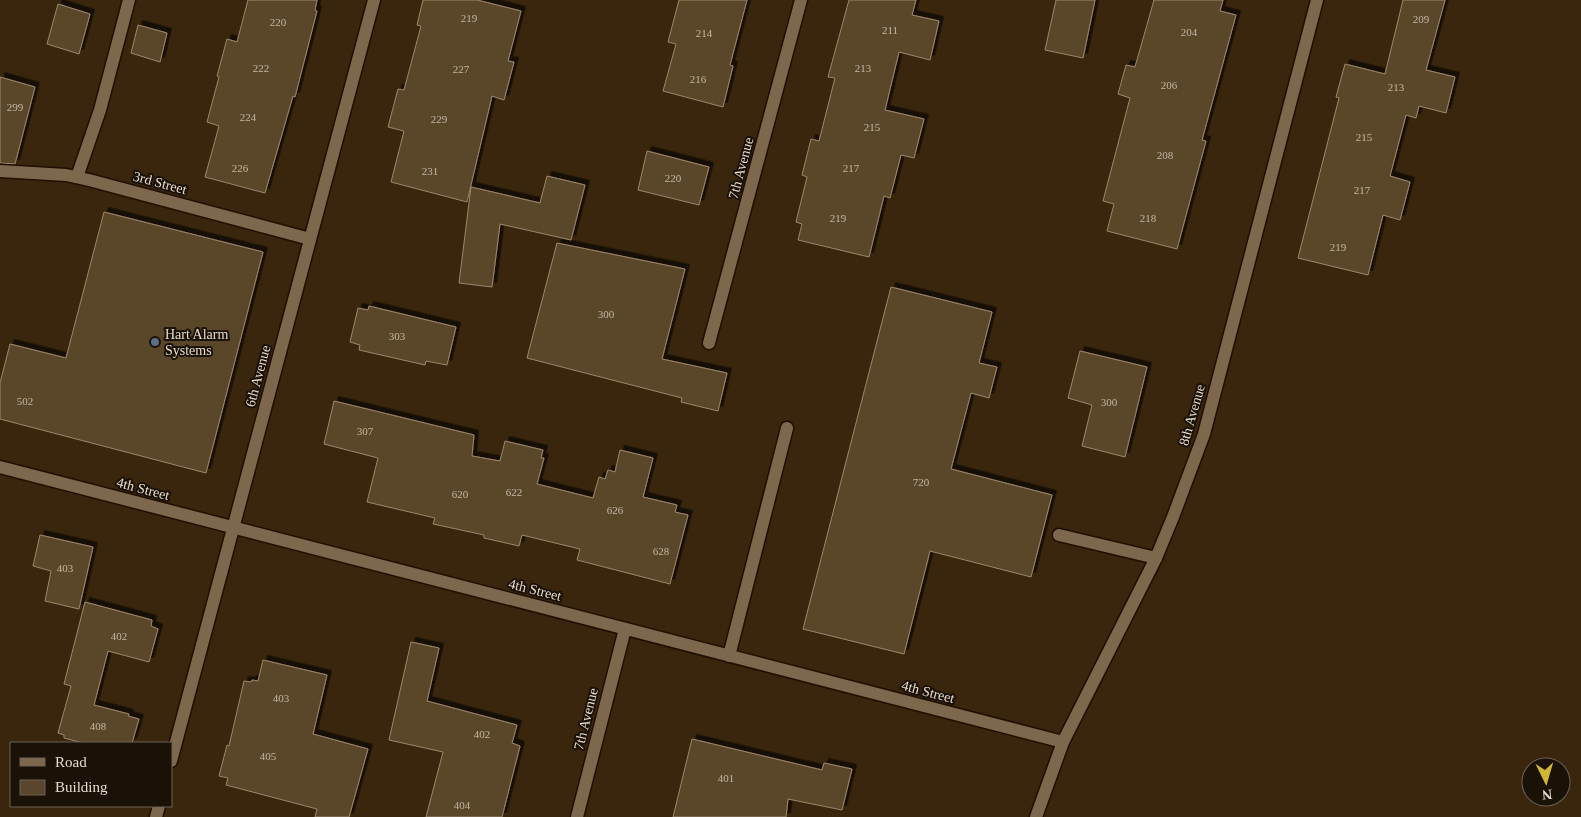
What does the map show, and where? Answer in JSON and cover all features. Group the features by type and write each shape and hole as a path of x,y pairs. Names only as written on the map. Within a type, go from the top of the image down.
{"street":[{"path":"77,177 100,110 129,0"},
{"name":"6th Avenue","path":"172,756 374,0"},
{"name":"7th Avenue","path":"709,343 801,0"},
{"name":"8th Avenue","path":"1036,817 1063,742 1156,558 1204,434 1317,0"},
{"name":"3rd Street","path":"0,171 77,177 310,239"},
{"path":"729,656 787,428"},
{"name":"4th Street","path":"0,467 1063,742"},
{"path":"1059,535 1156,558"},
{"name":"7th Avenue","path":"577,817 625,629"}],"building":[{"path":"248,0 317,0 315,10 317,11 295,97 293,96 265,193 205,177 219,126 207,122 219,77 217,76 227,39 237,42"},
{"path":"423,0 477,0 521,11 508,61 514,62 504,100 492,96 467,202 391,182 404,131 388,127 398,89 404,90 421,26 417,25"},
{"path":"679,0 747,0 730,65 733,66 723,107 663,91 676,44 668,42"},
{"path":"849,0 916,0 912,15 939,21 930,60 899,52 885,110 924,119 914,158 901,155 890,198 884,196 869,257 798,240 802,224 796,222 807,177 802,175 811,139 819,141 835,78 828,77"},
{"path":"1056,0 1095,0 1083,58 1045,50"},
{"path":"1154,0 1223,0 1220,11 1236,15 1202,140 1206,141 1177,249 1107,231 1114,204 1103,201 1130,98 1118,94 1126,65 1135,67"},
{"path":"1403,0 1445,0 1426,70 1455,77 1446,113 1419,106 1416,118 1406,115 1390,176 1410,182 1400,220 1383,215 1368,275 1298,258 1339,98 1336,97 1345,64 1385,74"},
{"path":"58,4 90,14 79,54 47,44"},
{"path":"138,25 167,33 160,62 131,53"},
{"path":"0,77 35,87 15,164 0,163"},
{"path":"647,151 709,167 699,205 638,190"},
{"path":"547,176 585,185 571,240 500,224 492,287 459,283 471,187 540,203"},
{"name":"Hart Alarm Systems","path":"104,212 263,252 206,473 0,419 0,383 10,344 66,358"},
{"path":"557,243 685,269 662,359 727,373 718,411 681,402 682,398 527,358"},
{"path":"891,287 992,312 979,363 997,367 989,398 971,393 951,469 1052,495 1031,577 930,551 904,654 803,629"},
{"path":"369,306 456,327 447,365 426,361 425,365 359,350 360,345 350,342 358,308 368,310"},
{"path":"1080,351 1147,367 1125,457 1082,446 1092,405 1068,398"},
{"path":"334,401 474,435 472,456 500,461 505,441 543,450 541,458 544,458 537,484 593,498 599,477 605,479 608,470 615,472 620,450 653,458 643,497 677,505 675,512 688,515 670,584 577,560 580,549 522,535 519,546 484,538 484,535 433,524 435,518 367,502 378,458 324,444"},
{"path":"40,535 93,547 79,609 45,601 51,571 33,566"},
{"path":"85,602 152,620 151,626 158,629 149,662 108,651 94,705 129,714 128,716 139,719 132,742 79,742 64,738 64,735 58,733 71,686 64,684"},
{"path":"411,642 439,648 427,701 517,725 512,743 520,746 502,817 426,817 443,752 389,740"},
{"path":"263,660 327,675 313,734 368,749 349,817 315,817 317,809 226,785 228,778 219,776 227,745 229,746 244,681 258,681"},
{"path":"692,739 822,770 824,763 852,769 842,810 788,799 786,817 673,817"}],"place":[{"name":"Hart Alarm Systems","path":"155,342"}]}
